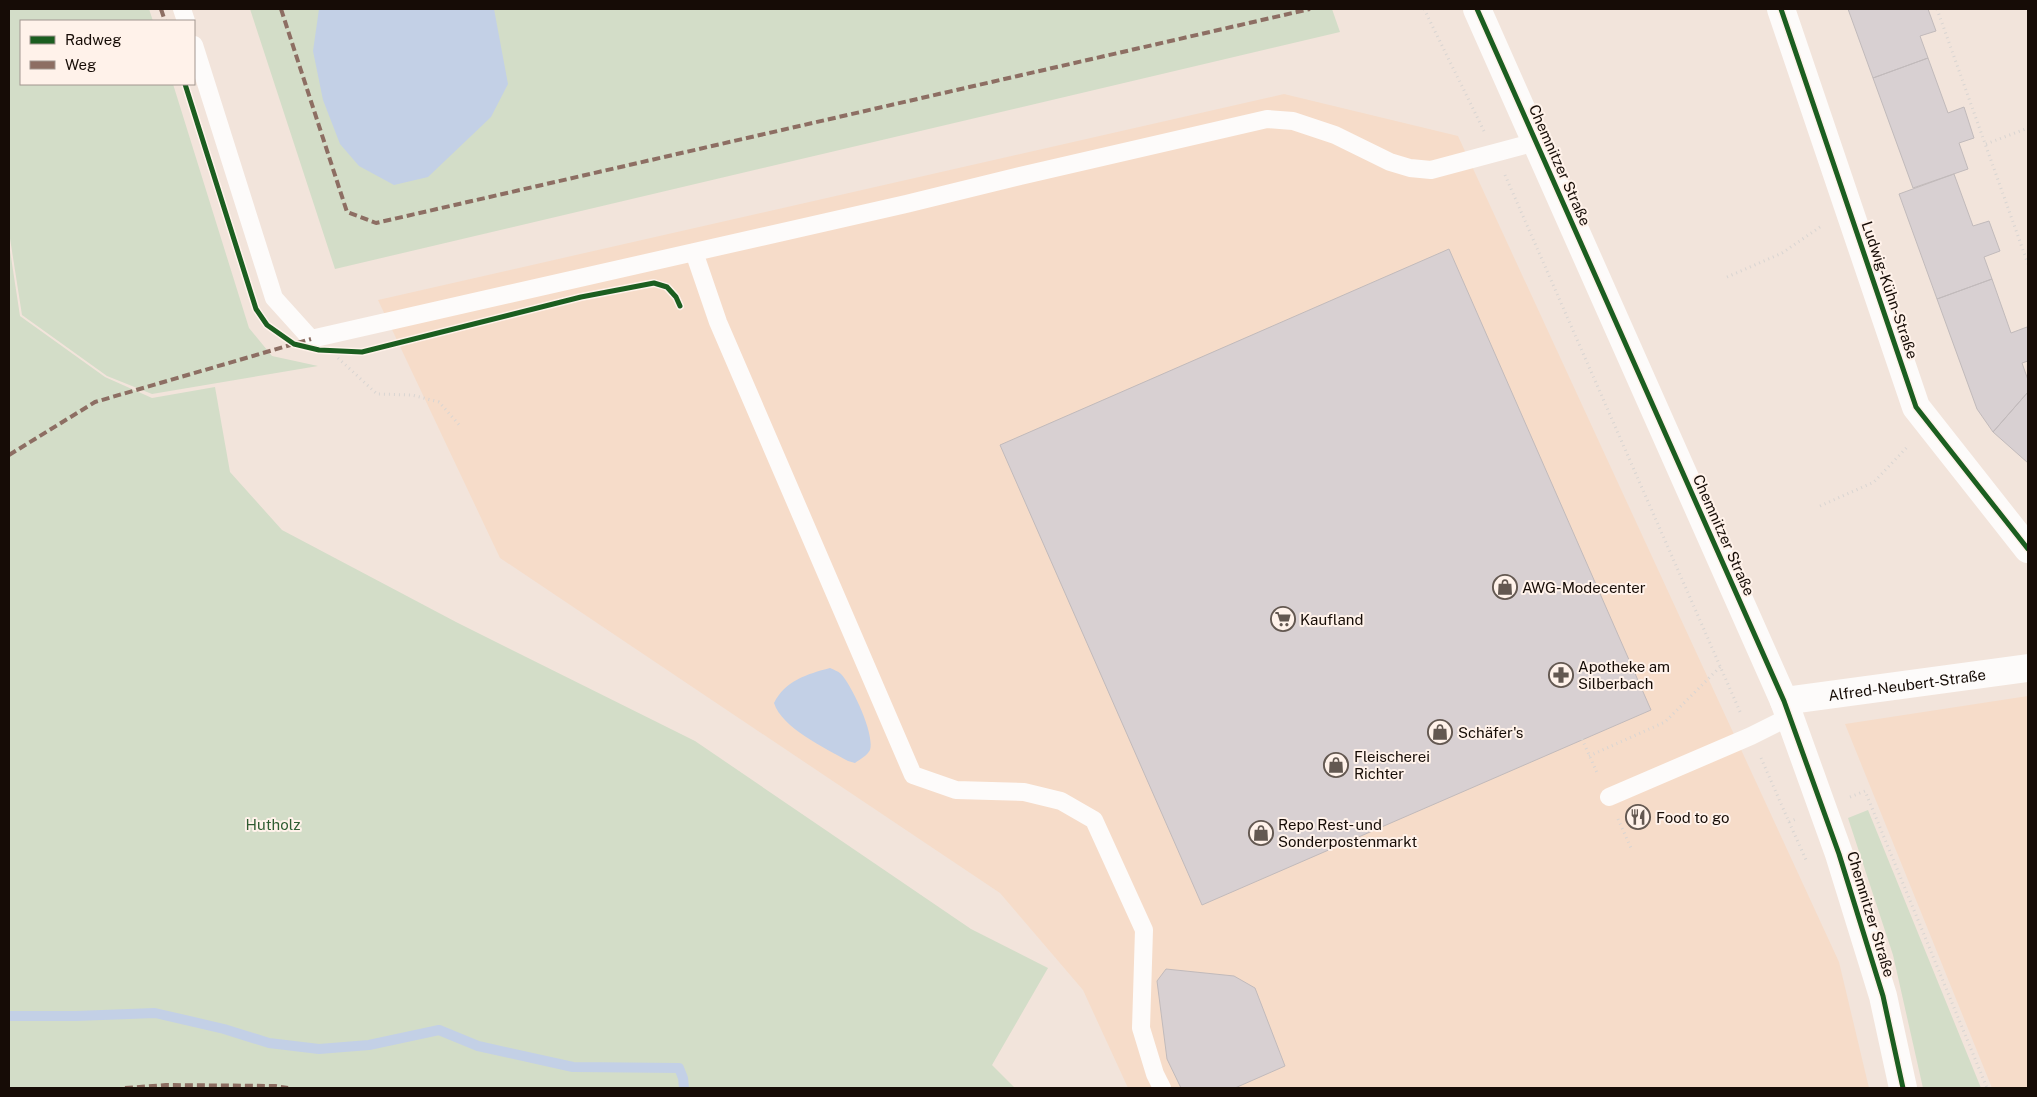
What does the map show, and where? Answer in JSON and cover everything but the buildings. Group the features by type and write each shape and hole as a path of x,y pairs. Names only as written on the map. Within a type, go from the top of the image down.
{"street":[{"name":"Chemnitzer Straße","path":"1477,9 1787,709 1840,854 1883,996 1903,1088"},
{"name":"Ludwig-Kühn-Straße","path":"1781,9 1916,407 2028,549"},
{"name":"Alfred-Neubert-Straße","path":"1787,709 2028,668"}],"lane":[{"path":"195,49 274,298 311,339 1267,119 1293,120 1326,132 1390,162 1410,168 1431,170 1536,142"},
{"path":"694,252 718,322 913,775 956,790 1024,792 1061,802 1094,820 1144,930 1141,1028 1155,1074 1162,1088"},
{"path":"1609,797 1751,736 1787,709"}],"path":[{"path":"1424,9 1495,152 1789,822 1865,791 1987,1088"},
{"path":"1937,9 2028,264"},
{"path":"1986,144 2028,128"},
{"path":"1727,277 1782,253 1848,207"},
{"path":"311,339 331,351 376,394 412,395 439,402 461,427"},
{"path":"1820,506 1874,482 1930,424"},
{"path":"1589,756 1664,722 1720,667"}],"shaded area":[{"path":"1284,94 1458,136 1839,962 1869,1088 1128,1088 1083,990 1000,893 500,558 378,300"},
{"path":"2028,696 2028,1088 1992,1088 1845,724"}],"green space":[{"path":"9,9 149,9 153,20 20,20 20,85 173,85 249,328 272,356 318,366 152,394 107,376 22,315 9,232"},
{"path":"250,9 1332,9 1340,32 335,269"},
{"name":"Hutholz","path":"9,244 20,316 105,377 152,398 215,387 230,472 282,530 456,622 695,741 971,929 1048,968 992,1065 1015,1088 9,1088"},
{"path":"1868,810 1981,1088 1923,1088 1893,955 1848,818"}],"water":[{"path":"319,9 494,9 508,84 491,117 428,177 394,185 359,166 340,144 323,100 313,51"},
{"path":"830,668 841,674 846,680 862,710 869,733 870,750 855,763 828,750 795,729 786,721 774,703 784,689 798,679"}],"waterway":[{"path":"9,1016 155,1013 224,1029 269,1043 319,1049 369,1045 439,1030 478,1046 573,1067 679,1068 684,1088"}],"marked path":[{"path":"161,9 165,20"},
{"path":"281,9 347,212 376,223 1310,9"},
{"path":"9,455 95,402 311,339"},
{"path":"125,1088 166,1085 275,1086 288,1088"}],"cycle path":[{"path":"1477,9 1784,701 1839,854 1883,996 1903,1088"},
{"path":"1781,9 1916,407 2028,549"},
{"path":"185,85 256,309 267,325 294,344 319,350 362,352 581,297 654,283 667,287 676,297 680,306"}],"place":[{"name":"AWG-Modecenter","path":"1505,587"},
{"name":"Kaufland","path":"1283,619"},
{"name":"Apotheke am Silberbach","path":"1561,675"},
{"name":"Schäfer's","path":"1440,732"},
{"name":"Fleischerei Richter","path":"1336,765"},
{"name":"Food to go","path":"1638,817"},
{"name":"Repo Rest- und Sonderpostenmarkt","path":"1261,833"}]}
